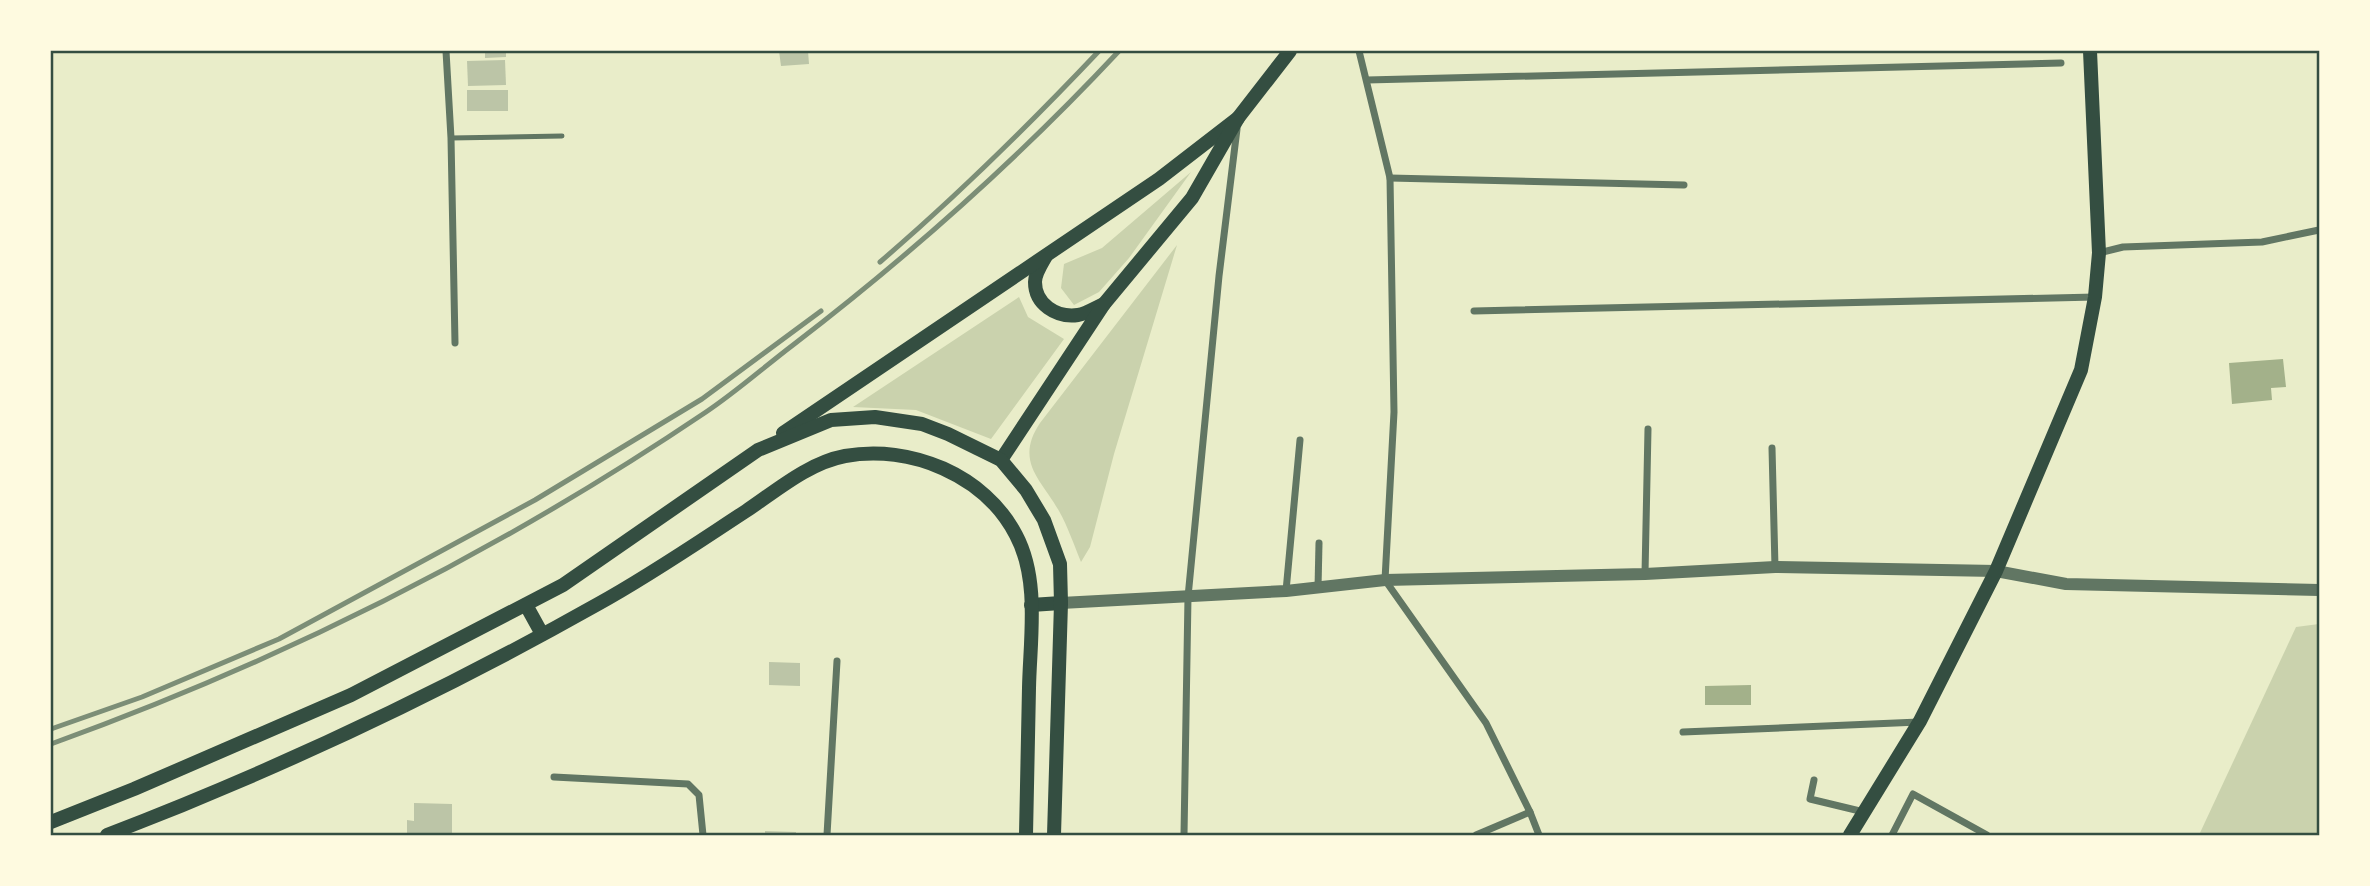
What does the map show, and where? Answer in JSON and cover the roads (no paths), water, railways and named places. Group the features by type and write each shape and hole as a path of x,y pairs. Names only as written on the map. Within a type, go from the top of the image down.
{"main road":[{"path":"1001,460 1104,304 1192,198 1238,118 1290,51"},
{"path":"1850,835 1920,722 1996,571 2081,370 2095,297 2099,253 2090,51"},
{"path":"51,822 158,779 351,695 563,585 1159,179 1238,118"},
{"path":"1046,255 1034,279 1037,295 1048,309 1066,316 1080,315 1104,304"},
{"path":"758,450 831,420 875,417 922,424 1001,460 1026,490 1044,520 1060,564 1054,835"},
{"path":"107,835 333,740 423,697 600,603 802,474 824,463 860,454 881,454 918,458 944,469 991,502 1017,537 1027,565 1031,605 1026,835"},
{"path":"1031,605 1061,603"},
{"path":"526,604 542,634"}],"street":[{"path":"446,51 455,343"},
{"path":"1359,51 1390,178 1394,412 1385,580 1486,723 1539,835"},
{"path":"1367,80 2061,64"},
{"path":"1184,835 1188,597 1219,276 1238,118"},
{"path":"1390,178 1684,185"},
{"path":"2099,253 2123,247 2262,242 2319,230"},
{"path":"1474,311 2095,297"},
{"path":"1644,574 1648,429"},
{"path":"1286,591 1300,440"},
{"path":"1772,448 1775,567"},
{"path":"1318,588 1319,543"},
{"path":"1061,603 1286,591 1385,580 1644,574 1775,567 1996,571 2066,584 2319,590"},
{"path":"827,835 838,661"},
{"path":"1683,732 1920,722"},
{"path":"554,777 688,784 699,795 703,835"},
{"path":"1814,780 1810,799 1864,812"},
{"path":"1892,835 1913,794 1987,835"},
{"path":"1476,835 1530,812"}],"lane":[{"path":"450,138 562,136"}],"railway":[{"path":"880,262 992,160 1099,51"},
{"path":"51,744 223,676 389,599 550,511 628,463 728,396 879,277 1002,168 1119,51"},
{"path":"51,729 142,697 279,639 535,500 702,399 821,311"}]}
